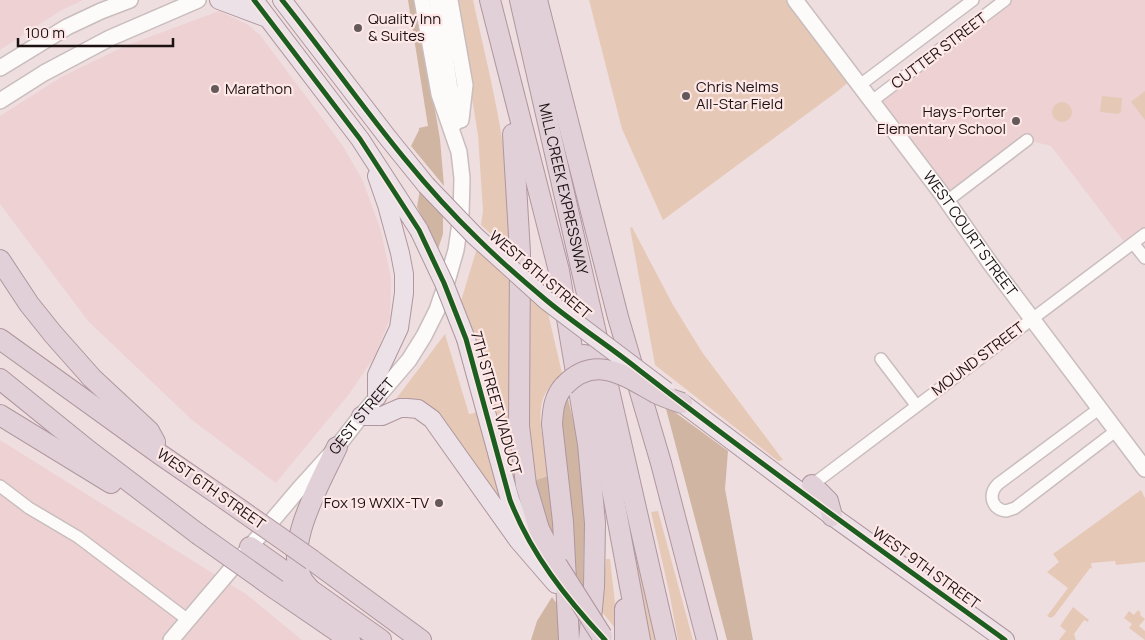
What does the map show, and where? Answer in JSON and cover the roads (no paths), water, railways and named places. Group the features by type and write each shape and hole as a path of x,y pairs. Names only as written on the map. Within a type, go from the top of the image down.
{"highway":[{"name":"MILL CREEK EXPRESSWAY","path":"490,0 494,22 559,271 588,444 595,523 594,587 598,639"},
{"name":"MILL CREEK EXPRESSWAY","path":"520,0 666,640"},
{"path":"537,0 618,317 660,463 707,640"},
{"path":"494,22 492,47 515,140 520,245 519,426 526,485 539,529 556,574 598,639"},
{"path":"0,260 29,304 92,378 148,431 161,455"},
{"path":"559,271 593,387 640,640"},
{"name":"WEST 6TH STREET","path":"0,339 161,455 312,560 421,640"},
{"path":"569,640 563,522 552,424 556,398 572,378 586,371 603,368 626,375 659,394 682,404"},
{"path":"0,379 153,501 276,590 311,602 381,640"},
{"path":"0,415 137,499 153,501"},
{"path":"337,447 308,508 296,560 298,572 304,582 311,602 340,640"},
{"path":"812,485 828,501 832,516"},
{"path":"621,535 626,613 625,640"},
{"path":"250,547 350,640"}],"main road":[{"path":"219,0 267,18"},
{"path":"254,0 360,139 378,178 387,205 404,274 399,328 377,375 377,397"},
{"name":"WEST 8TH STREET","path":"282,0 294,7 388,138 426,185 475,236 539,294 832,516"},
{"name":"7TH STREET VIADUCT","path":"360,139 419,230 444,283 466,339 510,500 523,531 556,574"},
{"path":"361,416 382,416 400,408 418,409 428,416 518,540 556,574"},
{"name":"WEST 9TH STREET","path":"832,516 1005,640"}],"street":[{"path":"0,68 67,27 130,0"},
{"path":"0,101 44,73 95,46 198,0"},
{"name":"GEST STREET","path":"422,0 439,94 459,152"},
{"path":"437,0 452,92 459,152"},
{"name":"GEST STREET","path":"171,640 409,360 437,310 456,250 461,216 462,178 459,152 464,85 450,0"},
{"name":"WEST COURT STREET","path":"795,0 947,201 990,263 1145,469"},
{"name":"CUTTER STREET","path":"872,101 1005,0"},
{"path":"967,2 978,20"},
{"name":"CUTTER STREET","path":"860,85 967,2"},
{"path":"947,201 1027,140"},
{"name":"MOUND STREET","path":"812,485 1145,234"},
{"path":"1133,243 1145,258"},
{"path":"881,360 916,406"},
{"path":"1100,408 998,484 994,488 992,496 992,502 995,506 1006,511 1015,508 1117,430"},
{"path":"0,486 29,508 78,537 188,620"}],"place":[{"name":"Quality Inn & Suites","path":"358,28"},
{"name":"Marathon","path":"215,89"},
{"name":"Chris Nelms All-Star Field","path":"686,96"},
{"name":"Hays-Porter Elementary School","path":"1016,121"},
{"name":"Fox 19 WXIX-TV","path":"439,503"}]}
